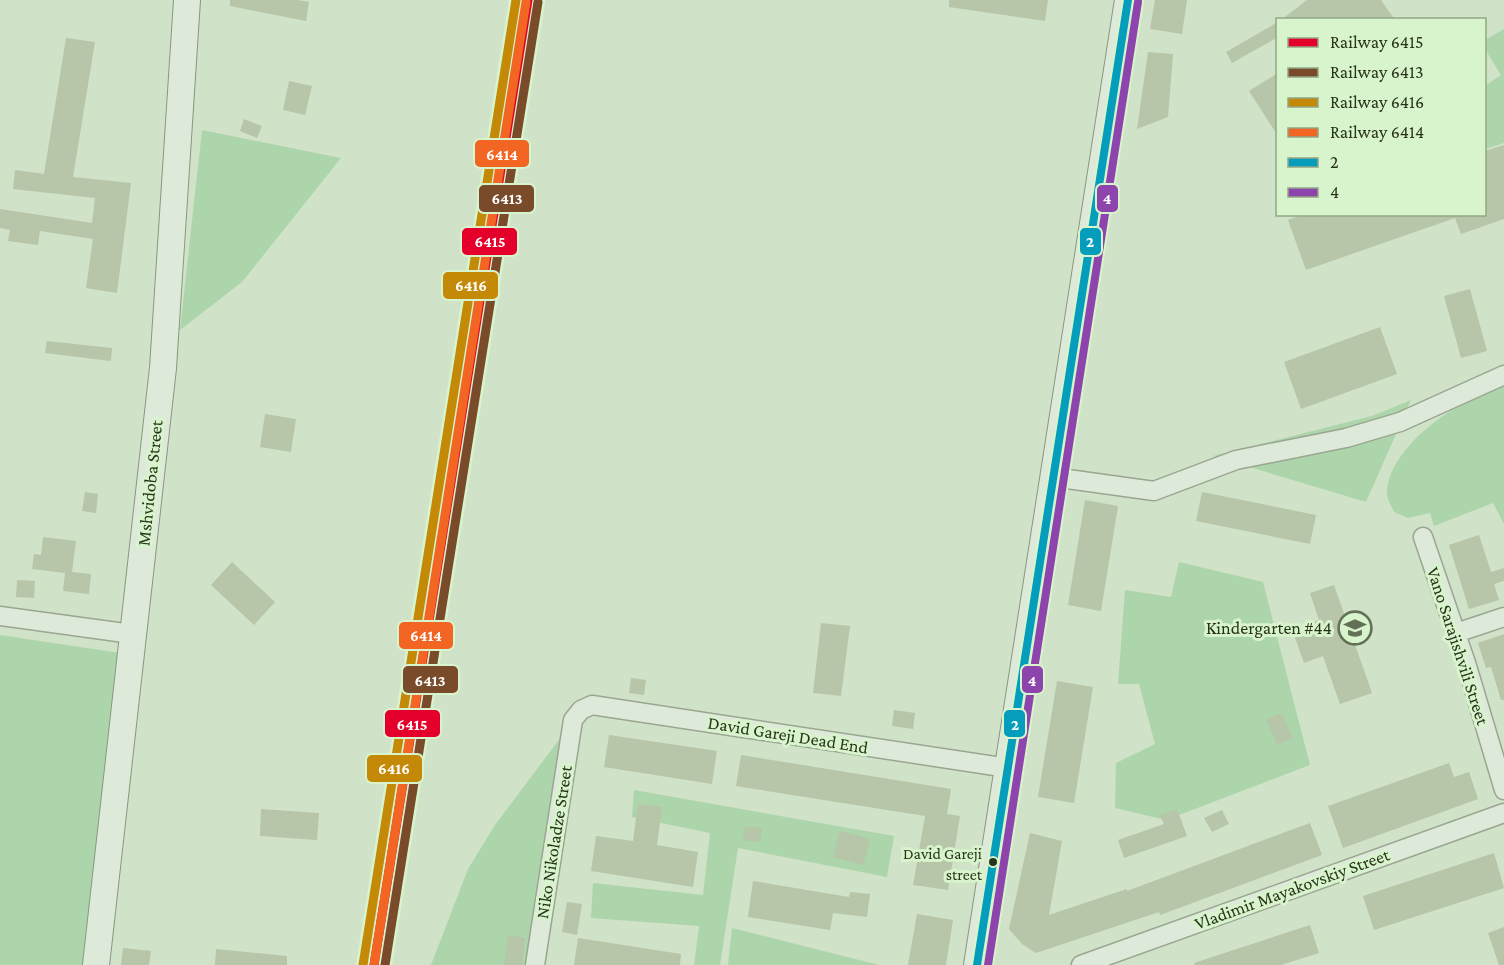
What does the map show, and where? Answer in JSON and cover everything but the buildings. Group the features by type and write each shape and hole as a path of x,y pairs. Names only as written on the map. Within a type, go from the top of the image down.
{"main road":[{"name":"Mshvidoba Street","path":"96,965 163,368 187,0"},
{"path":"977,965 1128,0"}],"street":[{"path":"1053,477 1154,491 1236,460 1346,438 1400,422 1504,375"},
{"name":"Vano Sarajishvili Street","path":"1423,537 1456,633 1504,790"},
{"path":"0,616 132,634"},
{"path":"1456,633 1504,616"},
{"name":"David Gareji Dead End","path":"573,720 581,710 592,705 1008,768"},
{"name":"Niko Nikoladze Street","path":"535,965 573,720"},
{"name":"Vladimir Mayakovskiy Street","path":"1081,965 1504,813"}],"green space":[{"path":"1504,29 1504,143 1486,149 1486,85 1501,75 1486,51 1486,39"},
{"path":"202,130 341,158 242,282 180,330"},
{"path":"1504,386 1504,524 1493,503 1434,526 1430,513 1408,518 1394,512 1387,494 1390,476 1413,441 1430,426 1468,400"},
{"path":"1411,400 1366,502 1213,456 1372,416"},
{"path":"1179,562 1263,582 1310,765 1166,820 1115,808 1116,763 1155,744 1139,684 1118,684 1125,590 1171,597"},
{"path":"0,635 120,653 86,965 0,965"},
{"path":"567,729 529,965 431,965 468,869 495,825"},
{"path":"634,790 894,836 887,877 738,848 720,965 694,965 699,926 591,918 593,883 703,895 710,833 632,817"},
{"path":"732,928 879,965 728,965"}],"rail line":[{"name":"6416","path":"363,965 516,0"},
{"name":"6415","path":"374,965 528,0"},
{"name":"6414","path":"374,965 526,2"},
{"name":"6413","path":"385,965 538,2"}],"transit line":[{"name":"2","path":"977,965 1128,0"},
{"name":"4","path":"988,965 1138,2"}],"place":[{"name":"Kindergarten #44","path":"1355,628"},
{"name":"David Gareji street","path":"993,862"}]}
